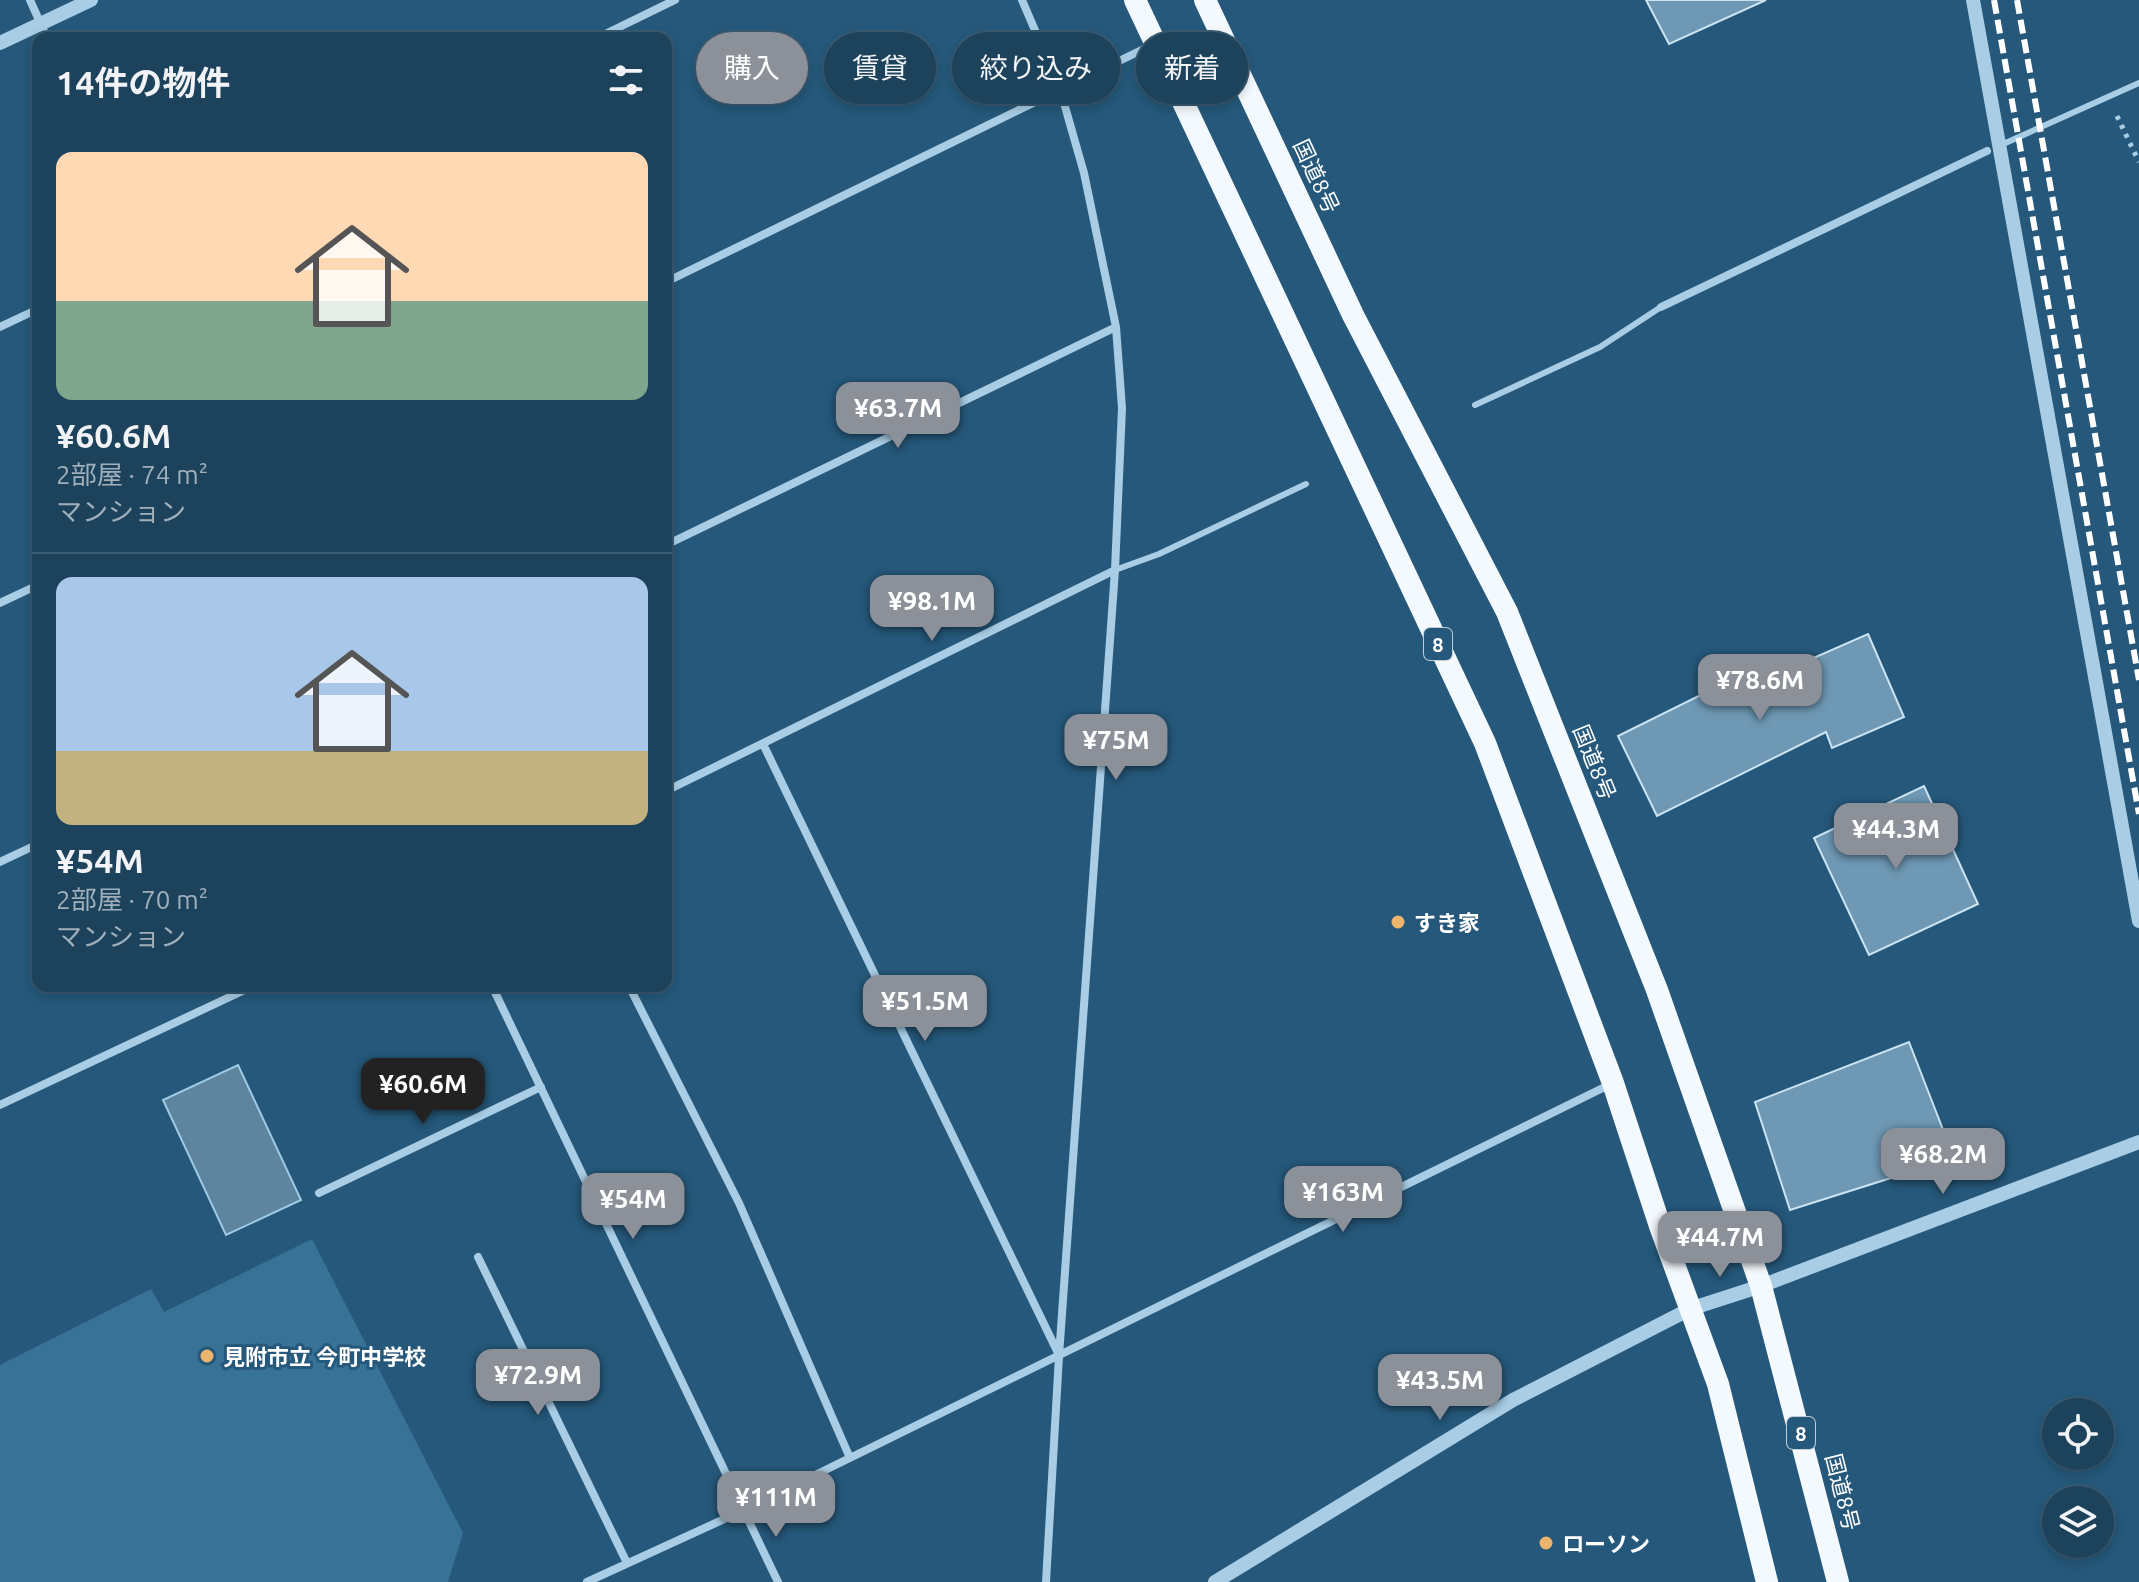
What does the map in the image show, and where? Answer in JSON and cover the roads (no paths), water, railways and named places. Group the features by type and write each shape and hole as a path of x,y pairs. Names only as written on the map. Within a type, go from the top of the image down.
{"highway":[{"name":"8","path":"1135,0 1150,32"},
{"name":"国道8号","path":"1205,0 1353,315 1507,612 1657,990 1761,1286 1838,1582"},
{"name":"8","path":"1184,104 1485,743 1613,1083 1718,1384 1767,1582"}],"street":[{"path":"30,0 44,31 91,0"},
{"path":"609,32 675,0"},
{"path":"1022,0 1036,32"},
{"path":"1973,0 1994,148 2139,921"},
{"path":"0,43 32,34"},
{"path":"672,279 1029,104"},
{"path":"1046,1582 1059,1356 1115,570 1122,408 1116,327 1084,173 1064,104"},
{"path":"1661,307 1994,148"},
{"path":"0,327 32,312"},
{"path":"672,542 1116,327"},
{"path":"672,788 1115,570"},
{"path":"0,603 32,588"},
{"path":"763,744 1059,1356"},
{"path":"0,862 32,847"},
{"path":"0,1105 240,992"},
{"path":"495,992 778,1582"},
{"path":"632,992 739,1203 850,1458"},
{"path":"587,1582 744,1510 1613,1083"},
{"path":"319,1193 541,1087"},
{"path":"1215,1582 1513,1400 1690,1309 1761,1286 2139,1142"},
{"path":"478,1257 627,1563"}],"lane":[{"path":"1994,148 2139,83"},
{"path":"1475,405 1600,347 1661,307"},
{"path":"1115,570 1159,554 1306,484"}],"railway":[{"path":"1994,0 2139,814"},
{"path":"2017,0 2139,680"}],"place":[{"name":"すき家","path":"1398,922"},
{"name":"見附市立 今町中学校","path":"207,1356"},
{"name":"ローソン","path":"1546,1543"}]}
